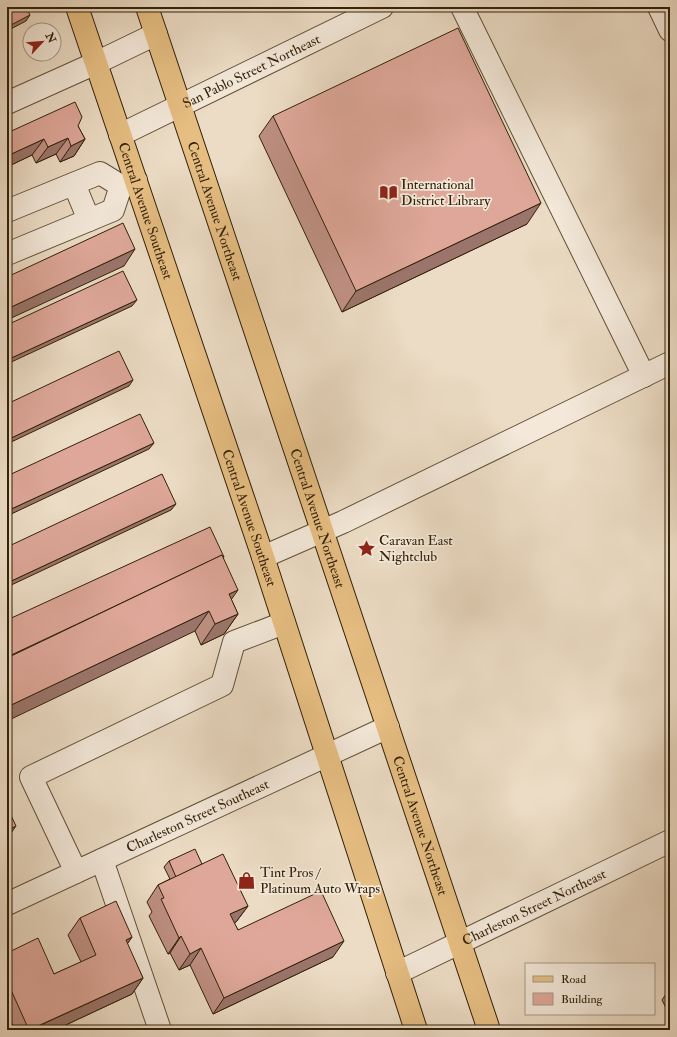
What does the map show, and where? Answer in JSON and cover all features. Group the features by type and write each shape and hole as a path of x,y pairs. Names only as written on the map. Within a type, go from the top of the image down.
{"main road":[{"name":"Central Avenue Southeast","path":"77,7 120,135 128,183 262,557 416,1030"},
{"name":"Central Avenue Northeast","path":"147,7 489,1030"}],"street":[{"name":"San Pablo Street Northeast","path":"120,135 382,7"},
{"path":"462,7 644,376"},
{"path":"659,7 670,30"},
{"path":"7,103 156,34"},
{"path":"7,211 100,173 128,183 113,210 7,254"},
{"path":"74,184 89,220"},
{"path":"262,557 323,531 670,363"},
{"path":"76,872 31,776 222,685 234,642 284,624"},
{"name":"Charleston Street Southeast","path":"7,904 326,754 388,727"},
{"name":"Charleston Street Northeast","path":"397,973 670,841"},
{"path":"102,860 160,1030"}],"building":[{"path":"7,7 26,7 30,15 9,26 11,23 7,14"},
{"path":"7,14 11,23 7,25"},
{"path":"458,28 541,203 356,291 273,116"},
{"path":"75,102 82,117 78,126 85,139 71,146 68,138 48,147 44,139 7,156 7,133"},
{"path":"7,157 10,164 7,166"},
{"path":"123,223 135,249 7,309 7,277"},
{"path":"123,271 137,300 7,360 7,325"},
{"path":"119,351 133,380 7,440 7,404"},
{"path":"140,414 154,443 7,511 7,476"},
{"path":"162,474 176,504 7,583 7,547"},
{"path":"210,527 224,557 222,555 7,657 7,620"},
{"path":"222,555 238,590 229,594 238,614 215,624 209,611 7,707 7,658"},
{"path":"7,807 16,826 8,830 7,827"},
{"path":"195,849 202,864 176,877 169,861"},
{"path":"223,854 248,906 230,914 238,930 321,891 344,941 224,998 201,948 190,954 181,936 179,938 161,899 164,898 158,885"},
{"path":"116,901 132,937 126,940 143,978 29,1030 7,981 7,953 38,938 54,974 96,955 80,918"},
{"path":"7,1013 15,1030 7,1030"},
{"path":"639,1026 641,1030 632,1030"},
{"path":"661,1027 663,1030 654,1030"}],"place":[{"name":"International District Library","path":"388,192"},
{"name":"Caravan East Nightclub","path":"366,548"},
{"name":"Tint Pros / Platinum Auto Wraps","path":"247,880"}]}
